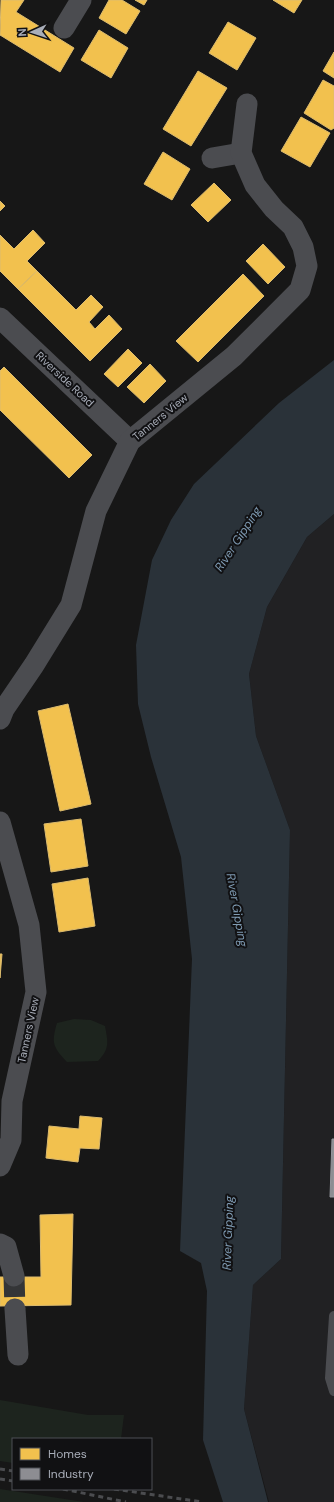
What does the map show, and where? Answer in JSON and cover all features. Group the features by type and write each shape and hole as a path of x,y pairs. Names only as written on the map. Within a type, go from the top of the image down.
{"street":[{"path":"64,28 80,0"},
{"path":"212,158 241,153 247,104"},
{"name":"Tanners View","path":"0,719 4,709 34,665 71,605 96,511 130,441 234,356 300,290 307,266 303,247 293,227 274,209 255,185 241,153"},
{"name":"Riverside Road","path":"0,318 130,441"},
{"name":"Tanners View","path":"0,822 29,925 36,992 12,1101 11,1140 0,1166"},
{"path":"0,1244 6,1247 14,1276"},
{"path":"15,1309 18,1355"}],"lane":[{"path":"334,1316 330,1378 334,1391"}],"shaded area":[{"path":"334,514 334,1502 269,1502 244,1409 253,1285 281,1259 290,830 256,736 249,674 267,607 307,537"},
{"path":"74,1019 91,1020 105,1026 107,1045 105,1052 98,1061 67,1062 56,1048 54,1044 54,1035 57,1023"},
{"path":"0,1400 88,1415 124,1415 121,1438 12,1438 12,1463 0,1461"},
{"path":"0,1489 84,1502 0,1502"}],"water":[{"name":"River Gipping","path":"334,360 334,514 307,537 267,607 249,674 256,736 290,830 281,1259 253,1285 244,1409 268,1502 223,1502 203,1440 207,1291 201,1263 180,1251 192,959 181,857 151,757 138,704 136,645 152,560 171,520 194,484 279,403"}],"building: Homes":[{"path":"1,0 24,0 16,12 74,48 60,72 0,35"},
{"path":"109,0 122,0 140,11 126,34 99,18"},
{"path":"135,0 147,0 144,5"},
{"path":"273,0 302,0 294,13"},
{"path":"228,22 256,38 237,70 209,53"},
{"path":"99,30 128,48 111,78 81,60"},
{"path":"334,52 334,78 323,71"},
{"path":"198,71 227,88 191,146 163,129"},
{"path":"323,80 334,86 334,128 331,130 304,113"},
{"path":"301,117 330,133 310,167 281,151"},
{"path":"163,152 190,169 172,200 144,184"},
{"path":"214,183 231,200 208,222 191,205"},
{"path":"0,201 5,206 0,211"},
{"path":"33,230 45,243 27,261 37,271 18,289 0,271 0,235 14,249"},
{"path":"263,244 285,267 268,284 246,261"},
{"path":"37,271 76,310 91,295 103,307 89,322 95,329 109,315 122,329 90,361 18,289"},
{"path":"243,274 264,296 198,362 176,341"},
{"path":"128,349 142,363 118,387 104,374"},
{"path":"150,364 166,381 144,403 127,387"},
{"path":"4,367 92,455 69,478 0,410 0,371"},
{"path":"68,704 91,804 60,811 38,711"},
{"path":"81,819 88,866 51,872 44,824"},
{"path":"88,878 95,926 59,932 52,884"},
{"path":"0,954 2,954 0,978"},
{"path":"80,1116 102,1118 99,1149 80,1148 78,1162 46,1158 49,1126 79,1129"},
{"path":"73,1214 71,1305 0,1306 0,1277 41,1277 40,1215"}],"building: Industry":[{"path":"332,1139 334,1139 334,1197 330,1197"}],"tunnel":[{"path":"14,1276 15,1309"}],"railway":[{"path":"0,1469 12,1471"},
{"path":"0,1479 12,1481"},
{"path":"68,1490 126,1502"},
{"path":"121,1490 202,1502"}]}
